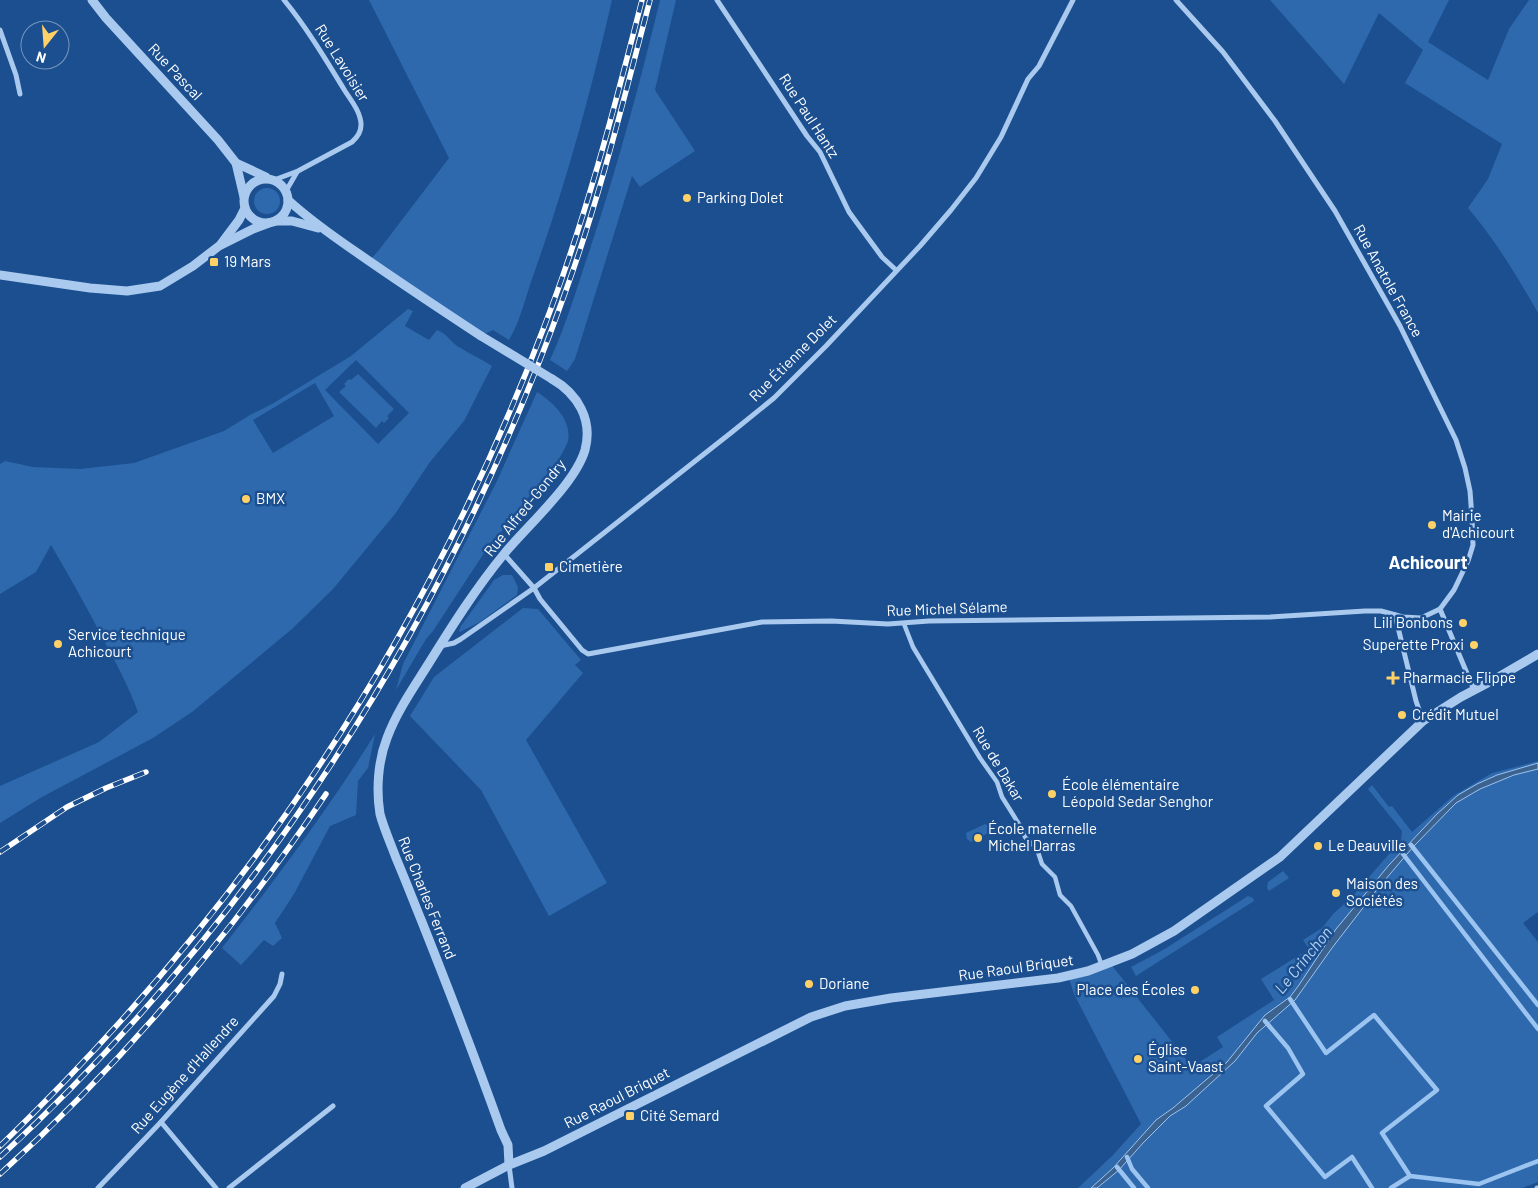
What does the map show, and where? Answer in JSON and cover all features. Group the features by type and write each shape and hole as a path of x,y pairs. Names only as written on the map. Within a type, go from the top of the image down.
{"street":[{"name":"Rue Pascal","path":"92,0 106,18 218,140 236,163 244,197"},
{"name":"Rue Lavoisier","path":"271,179 298,171 352,142 360,131 361,122 359,113 338,78 284,0"},
{"name":"Rue Paul Hantz","path":"717,0 807,136 820,152 849,212 882,257 896,270"},
{"name":"Rue Étienne Dolet","path":"439,646 454,643 461,639 534,588 774,398 826,346 920,246 976,178 1000,138 1028,79 1039,66 1073,0"},
{"name":"Rue Anatole France","path":"1176,0 1223,52 1275,121 1335,210 1383,293 1456,440 1470,491 1473,545 1454,590 1440,610"},
{"path":"0,30 16,75 20,94"},
{"name":"Rue Pascal","path":"236,163 271,179"},
{"path":"0,275 90,288 127,291 160,286 193,266 219,246 272,222 285,212 287,195 298,171"},
{"path":"219,246 239,220 245,208 244,197 246,191 257,180 271,179 283,186 287,195 301,212 324,229"},
{"path":"245,208 254,219 272,222 292,221 324,229"},
{"name":"Rue Alfred-Gondry","path":"324,229 417,295 481,336 564,385 582,407 587,434 584,452 578,466 567,482 504,554 439,646"},
{"path":"504,554 534,588"},
{"name":"Rue Michel Sélame","path":"534,588 540,599 582,650 588,654 762,622 823,621 904,624 929,621 1270,617 1365,611 1381,611 1395,615 1421,618 1440,610"},
{"path":"1440,610 1474,690"},
{"path":"1395,615 1423,721"},
{"name":"Rue de Dakar","path":"904,624 913,647 980,758 997,782 1002,796 1022,828 1025,837 1037,849 1042,864 1055,877 1060,895 1071,906 1102,966"},
{"name":"Rue Charles Ferrand","path":"439,646 387,737 379,771 378,802 386,831 508,1145 509,1166"},
{"name":"Rue Raoul Briquet","path":"465,1188 811,1017 845,1006 891,998 1058,978 1102,966 1132,954 1174,931 1280,857 1423,721 1445,706 1538,654"},
{"name":"Rue Eugène d'Hallendre","path":"98,1188 161,1122 274,996 280,984 282,974"},
{"path":"228,1188 333,1106"},
{"path":"161,1122 216,1188"},
{"path":"509,1166 512,1188"}],"shaded area":[{"path":"369,0 612,0 587,103 557,206 520,316 509,340 493,330 481,336 369,261 449,158"},
{"path":"660,0 676,0 655,90 695,151 640,187 632,176 575,359 567,371 550,360 562,332 601,216"},
{"path":"1270,0 1449,0 1428,42 1488,80 1509,29 1529,0 1538,0 1538,313 1506,259 1468,208 1488,179 1502,144 1405,83 1423,50 1379,13 1344,84"},
{"path":"267,188 276,192 280,201 276,210 267,214 258,210 254,201 258,192"},
{"path":"408,309 413,311 405,326 429,340 437,330 456,345 492,366 464,421 430,462 395,514 333,589 292,629 192,712 153,738 42,797 0,823 0,786 99,742 138,712 131,693 117,666 51,545 36,572 0,594 0,464 5,461 33,467 80,469 134,463 224,431 351,356","holes":["356,360 409,413 378,444 325,390","315,383 334,416 273,453 253,420"]},
{"path":"358,374 394,409 387,416 389,418 384,423 382,421 376,428 339,392 346,386 344,384 349,379 351,380"},
{"path":"537,392 555,406 564,419 568,433 566,446 559,459 484,553 426,639 396,690 403,664 496,483"},
{"path":"503,575 512,575 518,587 517,595 480,622 460,632 461,626 494,580"},
{"path":"523,608 538,609 581,660 575,665 583,673 526,740 607,883 549,916 481,790 410,716 434,677"},
{"path":"375,734 368,768 358,781 356,815 330,826 294,894 275,923 282,938 273,946 264,940 241,965 222,948 302,843"},
{"path":"1538,761 1538,912 1523,923 1538,942 1538,1182 1522,1188 1078,1188 1113,1155 1141,1124 1074,994 1068,975 1110,963 1192,1067 1223,1047 1217,1037 1274,1000 1261,979 1309,949 1303,940 1322,928 1333,914 1351,898 1401,840 1402,831 1368,789 1372,785 1389,807 1392,806 1412,832 1453,796 1492,773"},
{"path":"1538,763 1538,769 1514,775 1480,789 1456,803 1413,847 1379,887 1295,1000 1257,1033 1235,1061 1186,1106 1170,1116 1119,1170 1097,1188 1091,1188 1113,1168 1156,1120 1227,1062 1265,1015 1290,997 1336,929 1389,865 1437,814 1458,795 1477,784 1497,775"},
{"path":"985,824 991,827 988,833 971,842 967,839 966,833"},
{"path":"1283,871 1289,878 1269,891 1267,888 1268,882"},
{"path":"1248,896 1253,898 1254,901 1136,976 1131,967 1163,950"}],"waterway":[{"path":"1411,845 1538,1005"},
{"path":"1403,854 1538,1029"},
{"name":"Le Crinchon","path":"1290,999 1326,1053 1374,1015 1437,1090 1382,1133 1410,1176 1479,1184 1538,1161"},
{"path":"1265,1021 1288,1048 1303,1074 1266,1106 1325,1177 1352,1157 1372,1188"},
{"path":"1127,1157 1132,1169 1148,1188"},
{"path":"1117,1167 1134,1188"},
{"path":"1391,1188 1410,1176"}],"railway":[{"path":"0,1146 88,1056 171,963 247,867 318,767 383,663 442,556 496,444 544,327 586,206 642,0"},
{"path":"0,1157 93,1066 180,969 260,866 335,759 402,648 464,532 518,414 565,293 600,184 650,0"},
{"path":"0,852 67,807 106,788 146,772"},
{"path":"0,1174 90,1087 175,994 253,896 326,794"}],"place":[{"name":"Parking Dolet","path":"687,198"},
{"name":"19 Mars","path":"214,262"},
{"name":"BMX","path":"246,499"},
{"name":"Mairie d'Achicourt","path":"1432,525"},
{"name":"Cimetière","path":"549,567"},
{"name":"Lili Bonbons","path":"1463,623"},
{"name":"Service technique Achicourt","path":"58,644"},
{"name":"Superette Proxi","path":"1474,645"},
{"name":"Pharmacie Flippe","path":"1393,678"},
{"name":"Crédit Mutuel","path":"1402,715"},
{"name":"École élémentaire Léopold Sedar Senghor","path":"1052,794"},
{"name":"École maternelle Michel Darras","path":"978,838"},
{"name":"Le Deauville","path":"1318,846"},
{"name":"Maison des Sociétés","path":"1336,893"},
{"name":"Doriane","path":"809,984"},
{"name":"Place des Écoles","path":"1195,990"},
{"name":"Église Saint-Vaast","path":"1138,1059"},
{"name":"Cité Semard","path":"630,1116"}],"district":[{"name":"Achicourt","path":"1428,563"}]}
